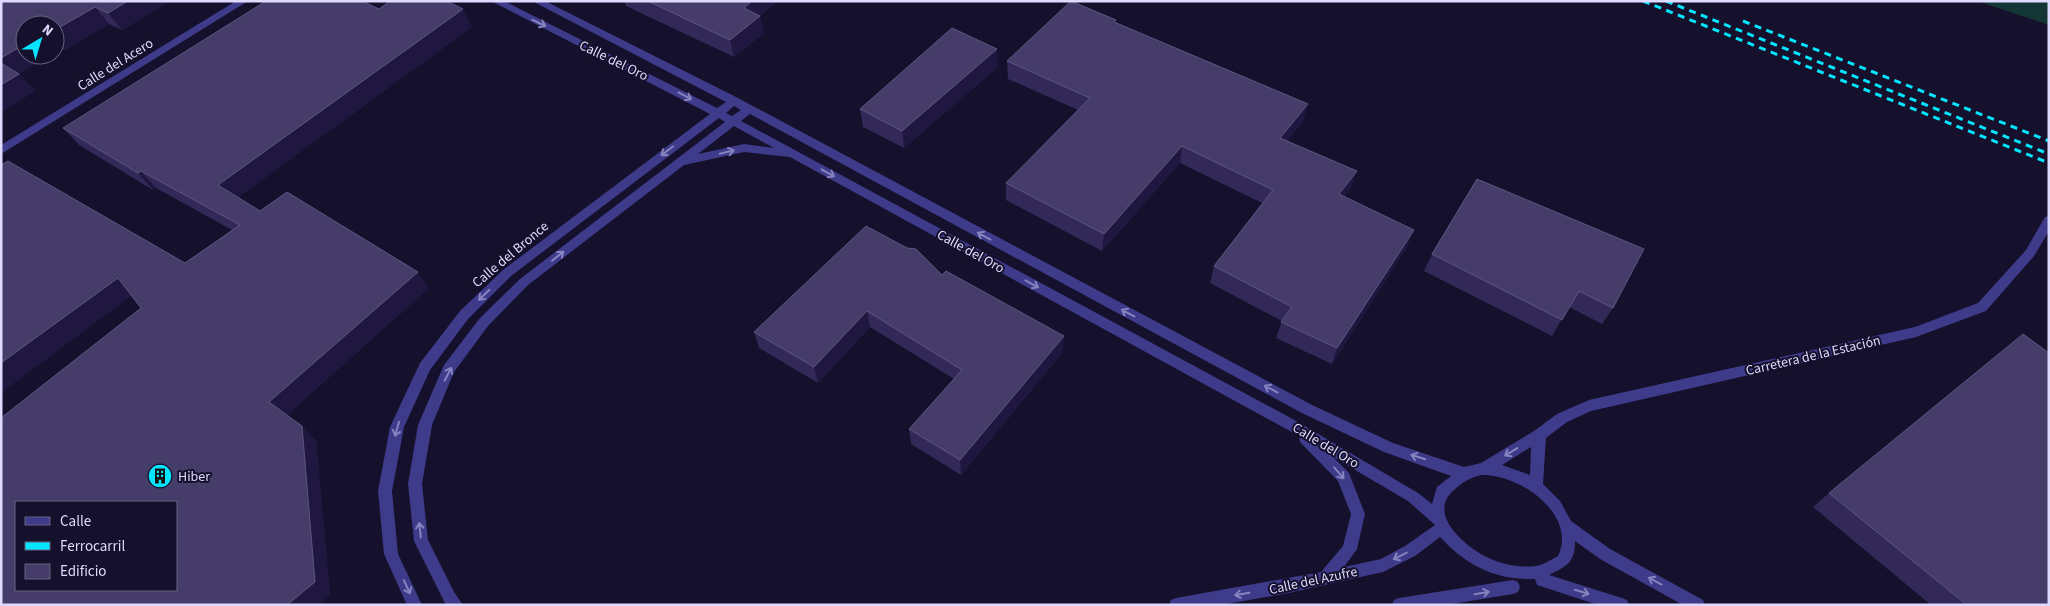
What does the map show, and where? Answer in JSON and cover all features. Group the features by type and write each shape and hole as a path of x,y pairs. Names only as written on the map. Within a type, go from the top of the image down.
{"street":[{"name":"Calle del Acero","path":"1,150 243,1"},
{"name":"Calle del Oro","path":"496,1 718,113 1293,426 1413,497 1438,523"},
{"name":"Calle del Oro","path":"537,1 734,101 1307,409 1389,448 1464,473"},
{"name":"Calle del Bronce","path":"415,605 391,554 385,491 397,427 424,366 464,315 507,273 734,101"},
{"path":"456,605 449,597 421,541 415,484 425,425 449,369 484,322 524,282 749,109"},
{"path":"680,162 744,148 797,156"},
{"name":"Carretera de la Estación","path":"1483,469 1539,435 1562,418 1589,406 1916,332 1982,307 2030,253 2049,220"},
{"path":"1293,426 1344,477 1358,514 1350,549 1326,577"},
{"path":"1536,486 1539,435"},
{"path":"1399,605 1481,593 1525,584 1542,580 1556,571 1565,558 1568,542 1566,526 1559,511 1549,497 1536,486 1519,476 1483,469 1464,473 1452,480 1443,490 1438,502 1438,523 1449,547 1463,563 1483,575 1504,583 1525,584"},
{"name":"Calle del Azufre","path":"1176,605 1284,587 1382,565 1410,551 1438,523"},
{"path":"1566,526 1605,554 1698,605"},
{"path":"1542,580 1622,605"}],"green space":[{"path":"1977,1 2049,1 2049,25"}],"building":[{"path":"1,1 128,1 108,13 95,7 65,24 65,15 15,15 15,50 1,58"},
{"path":"266,1 362,1 379,9 390,1 447,1 463,9 218,185 260,211 287,192 418,272 269,402 302,426 315,582 287,605 1,605 1,418 141,308 118,278 1,363 1,165 8,161 185,263 240,225 141,171 138,173 63,128"},
{"path":"648,1 752,1 744,8 760,16 730,40"},
{"path":"1071,1 1116,20 1114,22 1308,104 1280,138 1357,171 1339,194 1414,230 1337,348 1281,322 1292,307 1214,266 1273,190 1182,146 1104,234 1006,183 1090,98 1007,61"},
{"path":"952,28 997,49 902,131 860,109"},
{"path":"1,63 19,74 1,85"},
{"path":"1477,179 1644,249 1613,308 1579,291 1562,320 1432,254"},
{"path":"866,226 907,248 916,249 942,275 946,271 1064,336 960,460 909,429 962,370 867,311 814,367 754,332"},
{"path":"2023,334 2049,353 2049,605 1967,605 1829,493"}],"railway":[{"path":"1643,1 2049,163"},
{"path":"1666,1 2049,154"},
{"path":"1743,21 2049,141"}],"place":[{"name":"Hiber","path":"160,476"}]}
